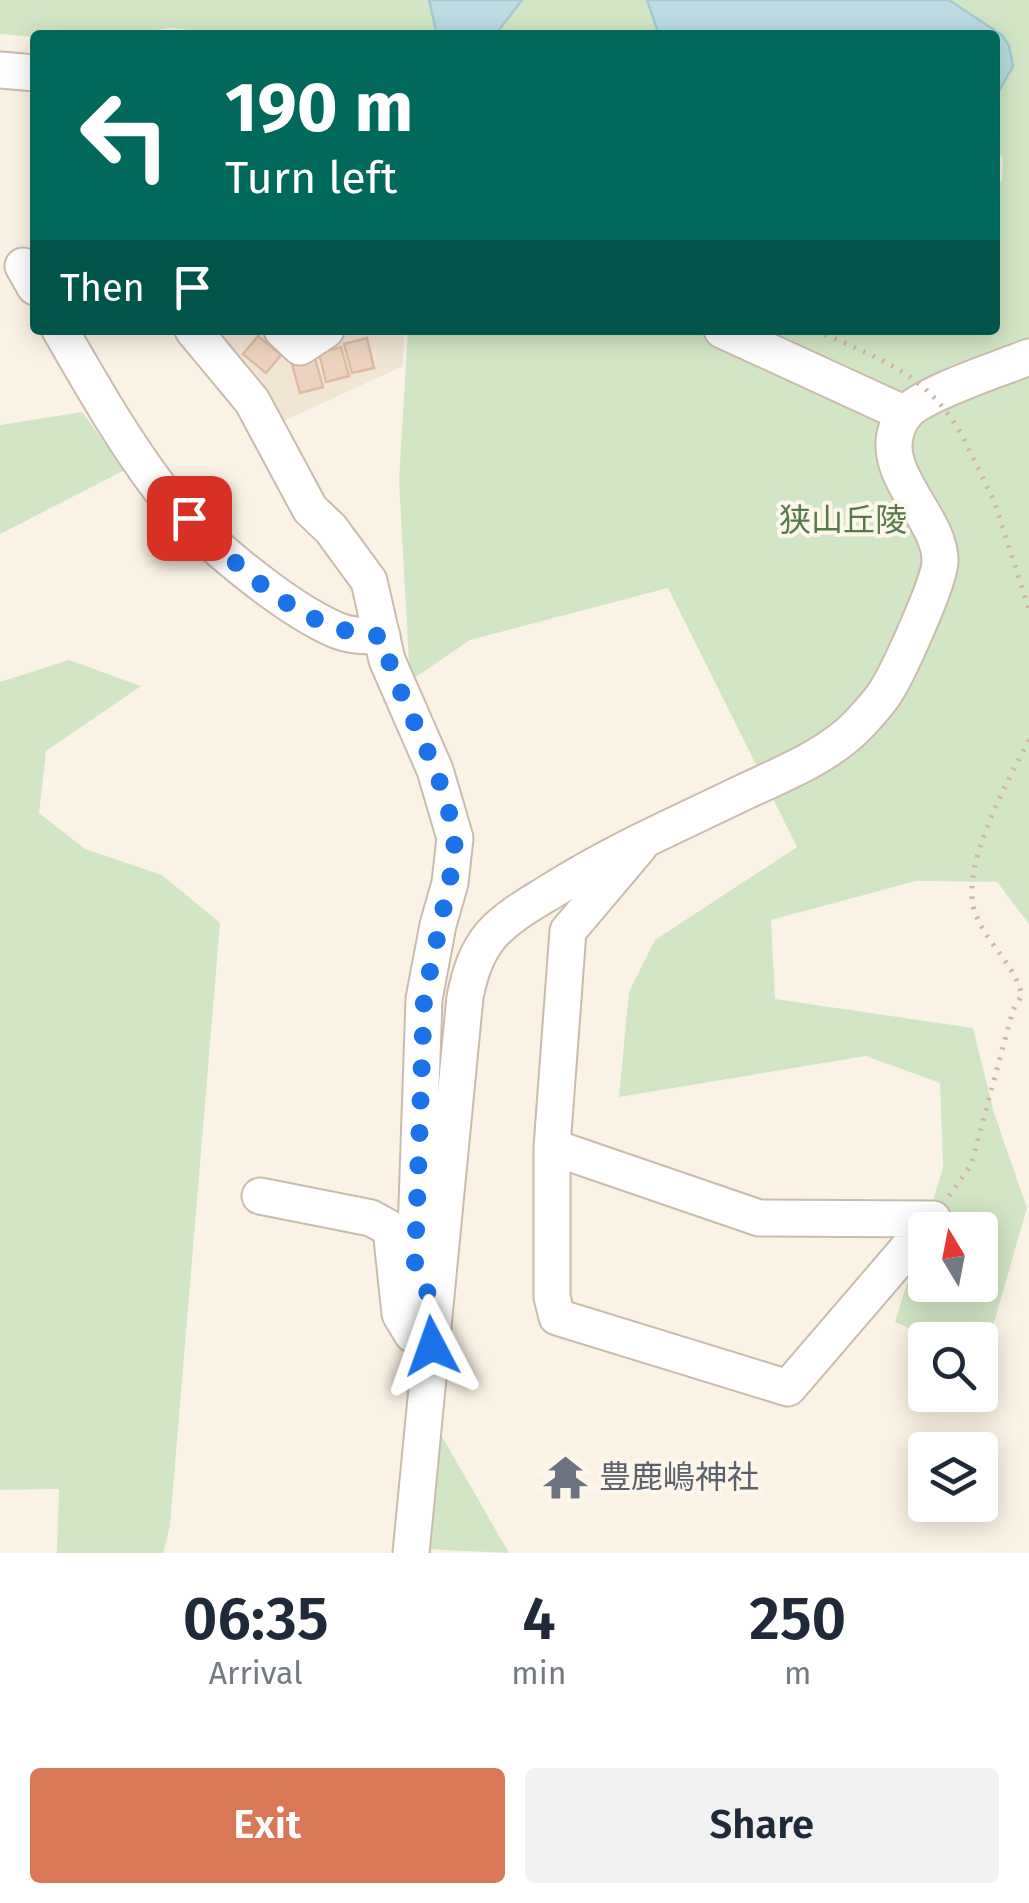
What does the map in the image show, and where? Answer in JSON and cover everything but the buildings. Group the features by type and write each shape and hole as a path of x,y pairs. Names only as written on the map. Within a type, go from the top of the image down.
{"street":[{"path":"0,70 30,73"},
{"path":"63,335 161,490 216,545 262,585 338,631 382,636"},
{"path":"197,335 252,401 310,508 369,581 387,660 435,770 454,838 450,883 424,999 415,1263 434,1330"},
{"path":"288,335 300,346 318,335"},
{"path":"735,335 908,400 924,400 1029,357"},
{"path":"411,1553 470,969 492,933 511,917 597,862 833,746 858,726 888,688 936,582 940,560 936,539 896,464 896,446 908,400"},
{"path":"642,842 568,931 552,1147 552,1297 557,1316 788,1388 908,1248"},
{"path":"552,1147 759,1218 908,1219"},
{"path":"260,1196 371,1218 391,1229 400,1314 412,1334 434,1330"}],"path":[{"path":"827,335 897,368 928,388 943,404 994,501 1029,608"},
{"path":"908,400 924,381"},
{"path":"938,1212 971,1165 1013,1010 1026,997 1018,976 977,919 971,902 972,879 988,829 1029,740"}],"shaded area":[{"path":"209,335 404,335 403,366 275,425"}],"green space":[{"path":"0,0 429,0 436,30 169,28 30,30 30,37 0,34"},
{"path":"522,0 647,0 657,30 499,30"},
{"name":"狭山丘陵","path":"949,0 1029,0 1029,924 997,882 916,881 771,920 775,999 973,1028 994,1113 1027,1208 994,1322 908,1322 908,1328 895,1322 908,1280 908,1302 998,1302 998,1212 929,1212 943,1168 940,1083 866,1056 619,1097 629,992 655,940 797,847 668,588 470,640 410,681 399,480 408,335 1000,335 1000,90 1010,74 1009,46 1000,39 1000,30 988,30"},
{"path":"82,412 125,470 0,534 0,425"},
{"path":"69,660 141,686 46,751 39,813 85,849 162,875 220,923 170,1526 163,1553 57,1553 59,1489 0,1490 0,682"},
{"path":"436,1426 509,1553 425,1549"}],"water":[{"path":"429,0 522,0 499,30 436,30"},
{"path":"647,0 949,0 994,30 657,30"},
{"path":"1000,34 1009,46 1013,66 1000,89"}],"place":[{"name":"豊鹿嶋神社","path":"566,1477"}],"route":[{"path":"189,518 262,585 302,611 338,631 382,636 387,660 435,770 455,855 424,999 415,1263 436,1313 432,1346"}]}
